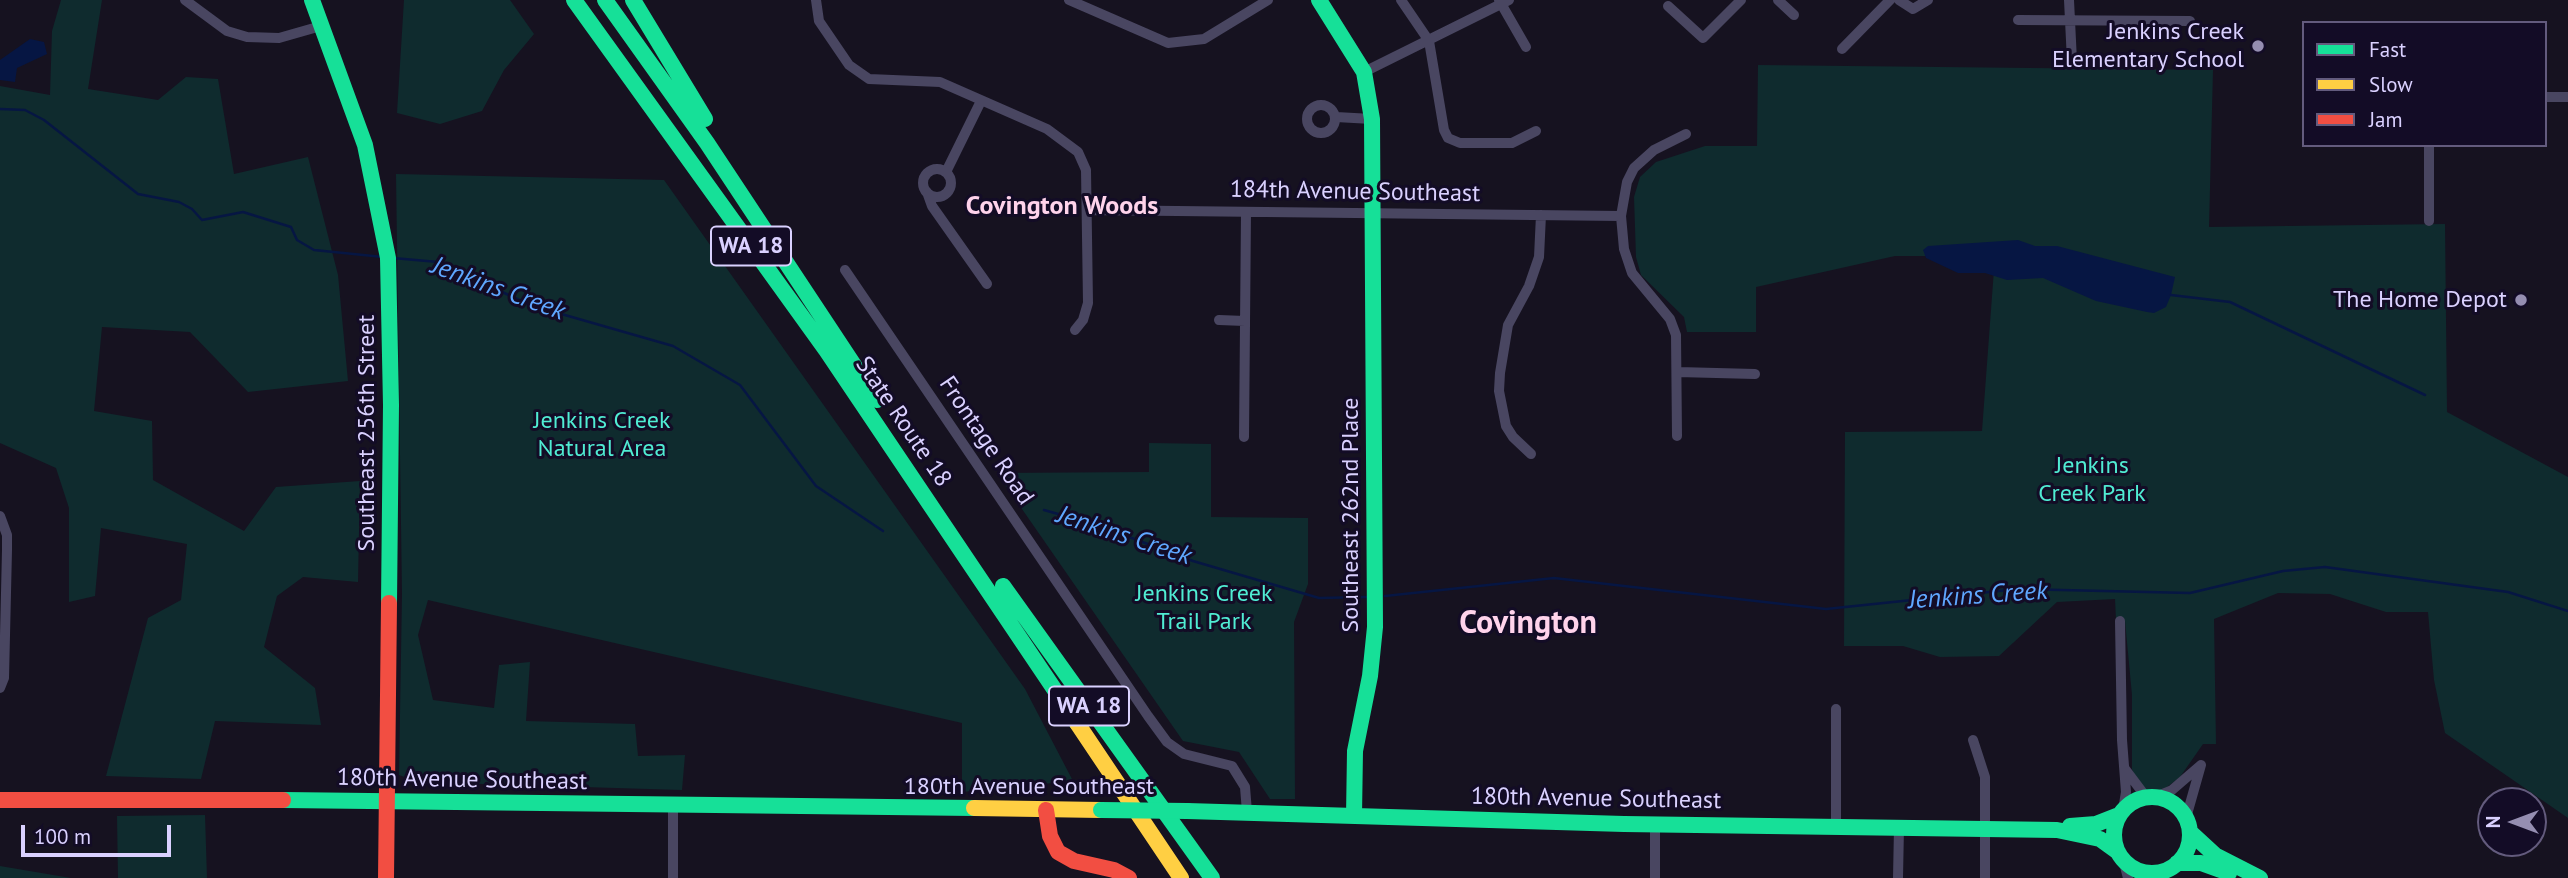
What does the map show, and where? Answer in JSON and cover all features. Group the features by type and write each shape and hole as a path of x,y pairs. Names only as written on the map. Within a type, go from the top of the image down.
{"main road":[{"name":"Southeast 256th Street","path":"312,0 365,145 374,178 388,258 390,319 386,878"},
{"path":"561,0 685,154"},
{"name":"State Route 18","path":"574,0 931,492"},
{"name":"State Route 18","path":"605,0 707,143 831,331 931,492 1181,878"},
{"path":"633,0 831,331"},
{"path":"1319,0 1364,72"},
{"name":"Southeast 262nd Place","path":"1354,816 1356,751 1370,676 1375,627 1372,118 1364,72"},
{"name":"State Route 18","path":"960,536 1212,878"},
{"path":"2240,878 2202,863 2177,863 2151,875 2140,871 2120,856 2114,837 2121,813 2150,797 2173,803 2188,825 2215,855 2260,878"},
{"name":"180th Avenue Southeast","path":"0,800 386,800 1187,811 1655,825 1985,828 2057,830 2096,838 2120,856"},
{"path":"1046,810 1050,836 1058,852 1074,861 1114,870 1129,878"},
{"name":"180th Avenue Southeast","path":"2057,830 2096,824 2121,813"},
{"path":"2177,863 2187,849 2188,825"}],"street":[{"path":"185,0 227,31 247,37 279,38 321,26"},
{"path":"816,0 819,21 854,70 869,79 940,82 1047,129 1078,152 1086,170 1088,303 1083,320 1075,330"},
{"path":"1069,0 1168,43 1204,39 1268,0"},
{"path":"1401,0 1429,41 1444,130 1452,141 1512,143 1536,131"},
{"path":"1668,6 1703,38 1741,0"},
{"path":"1779,0 1794,15"},
{"path":"1842,49 1890,0"},
{"path":"1899,0 1913,9 1928,0"},
{"path":"2070,0 2072,61"},
{"path":"1364,72 1503,2 1526,47"},
{"path":"2018,20 2190,21"},
{"path":"2547,97 2568,97"},
{"path":"946,172 981,101"},
{"path":"1336,117 1372,118"},
{"path":"1677,436 1676,335 1670,319 1632,273 1624,248 1621,216 1627,182 1634,168 1654,150 1686,134"},
{"path":"2429,147 2429,220"},
{"path":"927,192 939,196 947,192 951,179 946,172 937,169 925,175 923,184 932,206 987,284"},
{"name":"184th Avenue Southeast","path":"1088,210 1621,216"},
{"path":"1244,437 1246,212"},
{"path":"1531,454 1513,437 1506,426 1499,391 1508,325 1529,286 1539,257 1541,215"},
{"name":"Frontage Road","path":"845,270 1167,742 1184,754 1232,766 1245,787 1247,812"},
{"path":"1219,320 1245,321"},
{"path":"1678,372 1755,374"},
{"path":"0,688 4,678 2,620 7,535 1,516"},
{"path":"2120,621 2124,767 2121,813"},
{"path":"1836,709 1836,827"},
{"path":"1973,740 1984,777 1984,878"},
{"path":"2124,767 2133,784 2150,797 2172,790 2201,765 2188,825"},
{"path":"673,806 673,878"},
{"path":"1655,825 1655,878"},
{"path":"1898,878 1899,827"},
{"path":"2120,856 2128,878"}],"green space":[{"path":"61,0 102,0 88,89 158,100 186,77 218,79 234,174 308,157 338,275 348,381 248,392 190,332 102,327 94,411 152,421 153,480 244,531 276,487 360,481 358,582 303,577 277,596 264,647 315,688 321,725 215,721 201,779 106,776 148,618 181,600 187,544 101,528 95,596 69,602 69,508 56,468 0,443 0,86 50,95 52,31"},
{"path":"404,0 510,0 534,34 504,70 482,111 440,124 397,113"},
{"name":"Jenkins Creek Park","path":"1758,65 2213,70 2209,227 2445,224 2447,412 2568,477 2568,818 2547,803 2547,787 2523,787 2445,733 2434,680 2428,612 2386,612 2330,594 2278,593 2214,619 2216,744 2203,744 2180,777 2163,790 2153,792 2145,790 2136,780 2132,769 2132,695 2125,621 2116,620 2115,599 2057,602 1999,656 1940,657 1903,646 1844,646 1845,432 1982,431 1995,256 1895,256 1756,287 1756,332 1687,332 1684,317 1641,275 1636,257 1634,197 1640,177 1656,162 1705,146 1757,146"},
{"name":"Jenkins Creek Natural Area","path":"396,174 664,180 1025,689 1073,781 962,792 962,723 428,600 418,635 433,700 494,708 499,665 530,662 526,721 635,724 638,756 685,755 682,790 418,782 399,775 402,594"},
{"name":"Jenkins Creek Trail Park","path":"1149,443 1211,444 1211,517 1308,518 1308,584 1294,622 1295,799 1270,799 1239,752 1183,741 997,473 1149,472"},
{"path":"205,815 207,878 118,878 117,816"},
{"path":"0,866 71,878 0,878"}],"water":[{"path":"30,39 44,42 47,54 17,68 15,82 0,80 0,60"},
{"path":"2018,240 2035,246 2057,246 2175,277 2171,295 2166,307 2154,313 2147,312 2096,301 2043,278 2007,280 1985,273 1958,273 1926,258 1923,250 1928,246"}],"waterway":[{"name":"Jenkins Creek","path":"0,109 25,110 44,120 138,194 179,202 192,209 202,220 243,212 291,227 297,240 314,250 383,257"},
{"name":"Jenkins Creek","path":"393,258 438,262 530,305 673,346 740,385 816,486 883,531"},
{"path":"2171,295 2230,302 2425,395"},
{"name":"Jenkins Creek","path":"1044,510 1097,525 1193,561 1319,598 1367,597"},
{"name":"Jenkins Creek","path":"1385,596 1554,578 1826,609 2018,589 2190,593 2283,571 2325,567 2508,592 2568,611"}],"traffic: fast":[{"path":"312,0 365,145 388,258 391,405 389,603"},
{"path":"574,0 826,350 1077,723"},
{"path":"605,0 707,143 877,400"},
{"path":"633,0 705,119"},
{"path":"1319,0 1364,72 1372,119 1375,627 1370,676 1355,751 1354,816"},
{"path":"1003,586 1212,878"},
{"path":"2152,797 2167,800 2179,808 2187,820 2190,835 2187,850 2179,862 2167,870 2152,873 2137,870 2125,862 2117,850 2114,835 2117,820 2125,808 2137,800 2152,797"},
{"path":"283,800 974,808"},
{"path":"1101,810 1187,811"},
{"path":"1187,811 1624,824 2057,830 2100,839 2118,852"},
{"path":"2070,826 2096,824 2119,815"},
{"path":"2190,832 2215,855 2260,878"},
{"path":"2177,863 2201,863 2229,873"}],"traffic: slow":[{"path":"1077,723 1181,878"},
{"path":"974,808 1101,810"}],"traffic: jam":[{"path":"386,878 389,603"},
{"path":"0,800 283,800"},
{"path":"1046,810 1050,836 1058,852 1074,861 1114,870 1129,878"}],"place":[{"name":"Jenkins Creek Elementary School","path":"2258,46"},
{"name":"The Home Depot","path":"2521,300"}],"district":[{"name":"Covington Woods","path":"1062,207"},
{"name":"Covington","path":"1528,624"}]}
